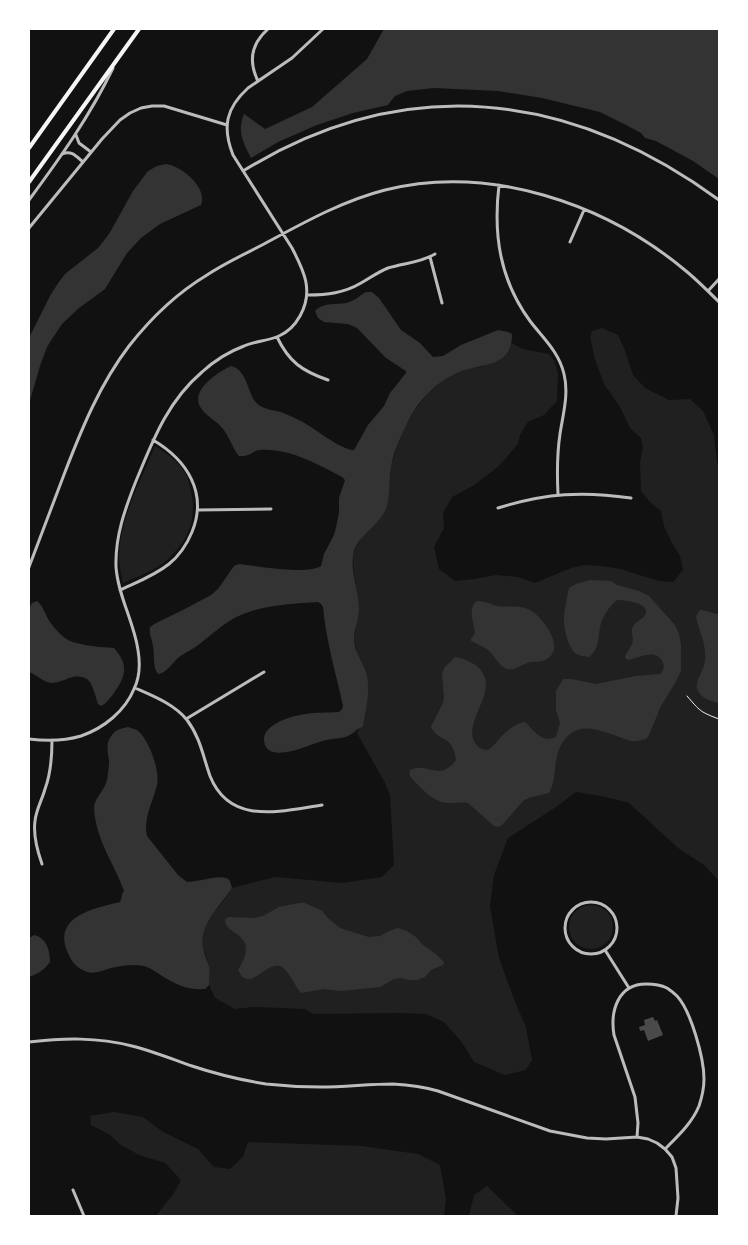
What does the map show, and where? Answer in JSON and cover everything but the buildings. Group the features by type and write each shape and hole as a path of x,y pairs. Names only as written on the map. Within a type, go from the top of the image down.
{"main road":[{"path":"29,148 114,29"},
{"path":"29,182 140,29"}],"street":[{"path":"258,81 254,72 252,61 253,51 257,42 268,29"},
{"path":"29,739 52,740 81,736 95,730 107,722 118,713 127,701 135,688 139,662 138,648 120,590 116,569 117,537 125,508 153,440 173,404 201,373 228,353 244,346 277,337 289,330 298,320 304,308 308,295 300,263 233,155 228,138 227,125 236,100 248,88 292,58 323,29"},
{"path":"29,200 76,135 97,100 115,64"},
{"path":"29,228 91,152 120,120 130,113 140,108 164,106 227,125"},
{"path":"243,171 278,150 315,134 353,121 373,116 434,106 477,106 506,108 541,114 598,133 634,148 670,167 687,177 719,200"},
{"path":"76,135 79,142 91,152"},
{"path":"62,154 67,152 72,153 83,162"},
{"path":"29,567 88,416 115,366 130,345 157,314 189,287 207,275 332,208 386,190 442,182 471,182 499,185 535,193 584,210 637,236 686,271 719,302"},
{"path":"499,185 497,231 502,264 508,282 525,314 556,354 564,374 566,394 558,449 558,494"},
{"path":"570,242 584,210"},
{"path":"308,295 336,293 349,290 379,272 389,268 420,261 435,254"},
{"path":"430,257 442,303"},
{"path":"708,291 719,279"},
{"path":"277,337 282,347 295,363 313,375 328,380"},
{"path":"120,590 158,572 170,563 189,539 195,525 198,510 197,496 186,469 176,457 153,440"},
{"path":"498,508 518,502 558,494 601,494 632,498"},
{"path":"198,510 271,509"},
{"path":"186,719 264,672"},
{"path":"135,688 168,705 186,719 195,732 201,745 213,782 223,796 230,802 248,810 268,813 322,805"},
{"path":"42,864 35,839 35,821 36,812 51,766 52,740"},
{"path":"590,901 598,902 606,906 612,912 616,920 616,937 605,950 588,954 573,946 568,939 565,931 565,922 568,914 581,903 590,901"},
{"path":"605,950 629,988"},
{"path":"638,1137 636,1097 614,1035 612,1025 613,1014 616,1004 629,988 641,984 654,984 666,988 676,995 684,1006 690,1019 702,1063 704,1078 703,1092 699,1106 692,1119 665,1149"},
{"path":"29,1042 69,1039 117,1042 209,1071 264,1083 301,1087 394,1084 424,1088 438,1091 550,1131 587,1138 648,1138 658,1143 665,1149 672,1157 676,1168 678,1198 676,1216"},
{"path":"73,1190 84,1216"}],"path":[{"path":"687,696 699,710 719,719"}],"shaded area":[{"path":"384,29 719,29 719,179 693,161 656,141 645,138 641,133 600,112 542,98 498,91 434,88 407,91 395,96 388,105 353,113 317,125 278,142 251,158 243,142 241,131 244,114 265,129 312,107 367,59"},
{"path":"166,164 186,173 192,179 201,192 201,205 160,224 141,238 127,253 105,289 79,308 62,324 47,347 29,404 29,337 51,294 65,274 98,248 109,234 133,191 148,171 157,166"},
{"path":"366,292 372,292 379,298 401,330 420,343 433,357 443,356 461,345 498,330 512,334 511,345 507,353 501,359 493,363 457,373 425,396 415,409 408,422 394,454 390,471 388,502 385,511 378,522 356,546 353,569 359,609 354,644 367,676 368,688 363,727 344,737 326,740 281,753 273,752 267,748 264,740 268,729 273,725 299,715 339,712 343,706 329,645 323,607 321,604 318,602 273,606 241,615 231,620 179,657 164,672 158,674 154,664 154,649 150,635 150,627 211,595 218,589 234,566 239,564 294,570 314,569 321,566 324,554 334,535 339,512 339,498 345,480 313,462 292,454 271,450 258,450 247,455 239,456 223,429 201,408 198,402 199,395 202,389 213,377 231,366 240,371 243,375 254,400 259,405 266,409 281,412 296,419 342,447 354,450 368,425 384,406 390,393 406,371 386,358 357,328 348,324 324,322 318,318 315,311 323,306 351,301"},
{"path":"602,328 618,335 633,375 645,388 669,400 690,399 703,411 714,435 717,463 719,465 719,881 704,865 678,848 629,803 606,797 576,792 556,807 508,838 494,875 490,906 499,958 526,1027 532,1060 526,1070 505,1075 474,1062 461,1041 444,1022 426,1014 313,1014 305,1009 253,1007 235,1009 215,998 209,985 209,966 203,948 202,939 208,919 232,888 275,877 343,883 382,877 394,865 390,795 384,781 357,733 360,727 363,727 366,712 367,677 357,652 354,639 359,609 353,556 356,547 363,536 383,514 387,505 391,466 397,447 414,411 427,394 443,381 457,373 469,368 481,367 507,354 512,343 523,349 549,354 554,360 558,373 557,401 544,415 528,422 520,435 518,444 499,466 473,486 452,497 443,513 444,528 434,547 439,569 455,581 496,575 518,577 535,583 571,568 585,565 620,569 659,581 673,582 683,570 680,556 664,526 661,511 650,502 641,491 640,463 643,447 641,438 630,428 620,407 604,384 595,359 590,337 592,331"},
{"path":"155,446 177,462 187,476 193,505 191,523 185,539 168,559 150,571 123,583 119,555 123,527 132,499"},
{"path":"590,580 611,581 617,585 639,591 649,596 675,625 679,634 681,644 681,671 661,706 649,735 646,739 631,741 594,729 580,729 573,732 561,745 557,757 553,782 549,793 524,800 499,827 494,826 468,803 447,803 432,798 412,779 410,776 410,770 422,768 439,771 444,770 450,767 456,760 452,746 449,742 438,736 431,727 444,698 442,674 444,668 455,657 475,664 485,678 486,687 484,696 473,725 472,734 475,743 480,748 486,750 492,747 509,729 515,725 525,722 535,732 547,739 556,737 560,723 556,710 556,691 563,679 572,679 596,684 636,676 661,673 664,664 657,656 652,654 628,660 625,658 633,642 633,627 644,617 646,611 645,608 636,603 617,600 611,605 604,616 595,651 589,657 581,656 574,652 569,645 564,620 569,588 576,584"},
{"path":"37,601 52,625 67,640 86,645 114,648 119,654 124,665 123,676 114,693 103,705 101,706 98,704 91,684 85,678 72,677 51,683 29,672 29,609 32,603"},
{"path":"477,601 497,606 522,607 530,610 541,619 550,633 554,648 552,654 543,661 530,662 513,669 504,668 488,650 471,641 475,633 472,608"},
{"path":"700,610 719,614 719,703 703,697 697,688 697,682 705,658 704,644 696,616"},
{"path":"128,727 137,730 146,740 153,755 157,771 157,785 147,816 147,836 178,875 187,882 222,877 228,879 231,884 232,888 207,923 204,931 203,948 209,966 209,985 205,989 193,989 182,986 141,965 126,965 90,973 74,964 67,951 64,939 66,929 71,922 89,911 120,902 124,891 101,841 96,823 94,807 96,800 107,780 109,763 108,741 113,733"},
{"path":"305,903 322,911 340,928 369,937 380,936 398,928 407,931 437,955 444,962 443,965 431,970 425,977 417,980 401,978 394,979 380,987 340,991 324,989 301,993 289,974 280,966 269,968 258,976 252,978 247,979 242,977 238,970 245,955 246,947 241,937 227,926 225,919 229,917 254,918 263,916 279,907"},
{"path":"591,905 603,909 609,915 613,927 609,939 603,945 591,949 579,945 573,939 569,927 573,915 579,909"},
{"path":"34,935 45,942 50,962 41,971 29,977 29,938"},
{"path":"114,1112 143,1117 163,1132 198,1149 214,1167 230,1169 243,1157 248,1142 362,1146 418,1154 440,1165 446,1199 444,1216 156,1216 174,1193 181,1180 165,1163 139,1155 121,1145 110,1135 91,1125 90,1116"},
{"path":"487,1186 518,1216 469,1216 474,1195"}]}
